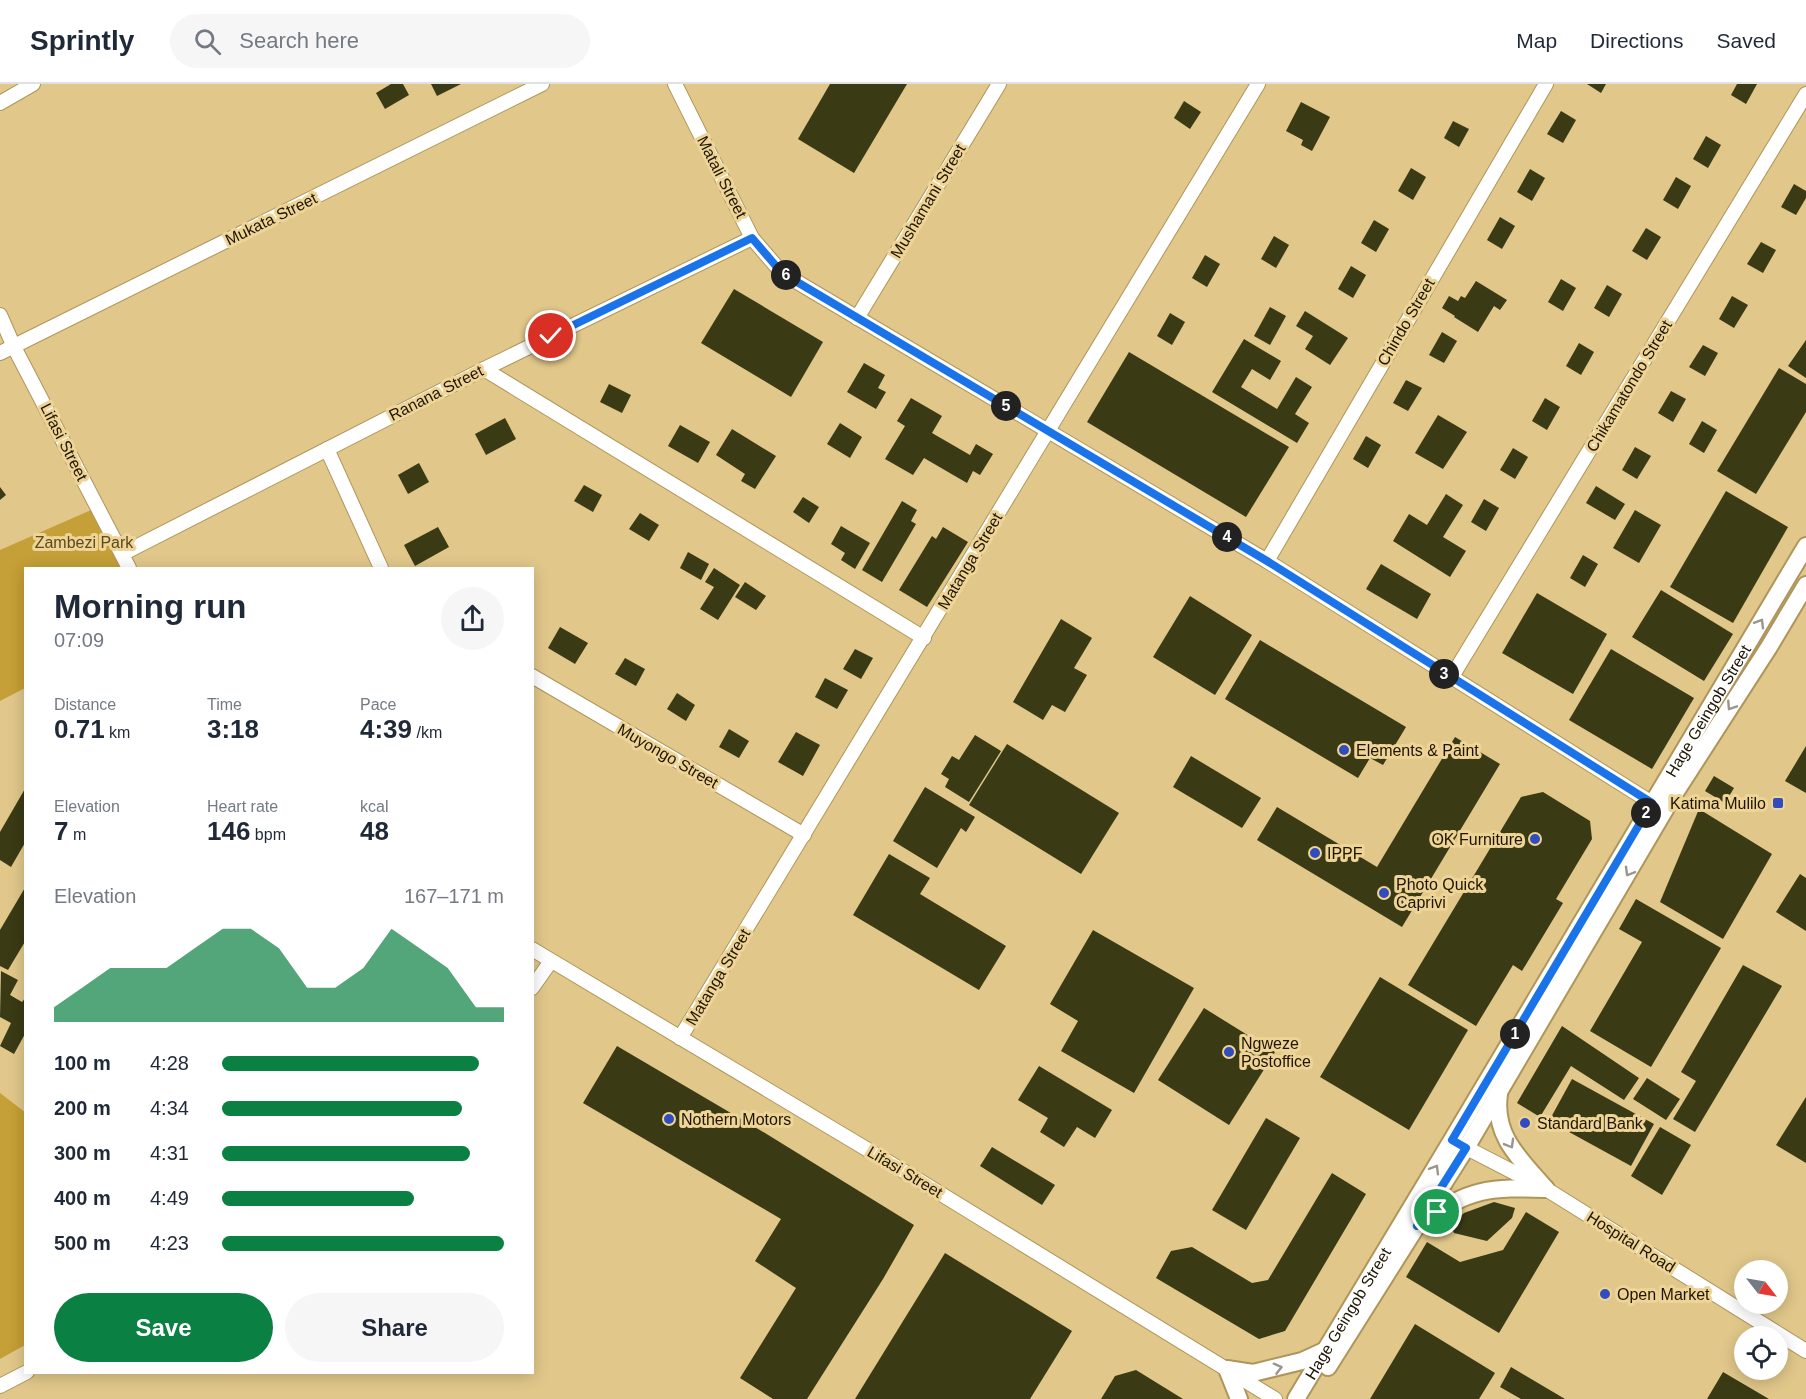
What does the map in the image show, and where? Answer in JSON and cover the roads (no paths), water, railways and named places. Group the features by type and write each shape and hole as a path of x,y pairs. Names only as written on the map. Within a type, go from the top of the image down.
{"street":[{"path":"0,103 33,84"},
{"name":"Mukata Street","path":"0,353 542,84"},
{"name":"Matali Street","path":"675,84 752,238 782,273 1267,561 1659,806"},
{"name":"Mushamani Street","path":"857,318 999,84"},
{"name":"Matanga Street","path":"680,1038 1258,84"},
{"name":"Chindo Street","path":"1267,561 1546,84"},
{"name":"Chikamatondo Street","path":"1451,678 1806,94"},
{"name":"Ranana Street","path":"122,554 484,369 752,238"},
{"name":"Lifasi Street","path":"0,315 128,567"},
{"path":"484,369 924,638"},
{"path":"327,449 381,567"},
{"name":"Hage Geingob Street","path":"1309,1399 1417,1226 1459,1144 1500,1090 1806,546"},
{"name":"Hage Geingob Street","path":"1296,1399 1459,1144 1659,806 1769,647 1806,585"},
{"name":"Muyongo Street","path":"534,677 804,835"},
{"name":"Lifasi Street","path":"534,950 915,1178 1275,1399"},
{"path":"534,985 551,961"},
{"path":"1500,1090 1497,1109 1501,1128 1511,1149 1546,1189"},
{"name":"Hospital Road","path":"1459,1144 1546,1189 1806,1351"},
{"path":"1417,1226 1456,1199 1482,1191 1509,1187 1546,1189"},
{"path":"1227,1369 1261,1372 1302,1361 1326,1350"},
{"path":"1227,1369 1239,1399"},
{"path":"0,1386 24,1374"}],"place":[{"name":"Elements & Paint","path":"1344,750"},
{"name":"Katima Mulilo","path":"1778,803"},
{"name":"OK Furniture","path":"1535,839"},
{"name":"IPPF","path":"1315,853"},
{"name":"Photo Quick Caprivi","path":"1384,893"},
{"name":"Ngweze Postoffice","path":"1229,1052"},
{"name":"Nothern Motors","path":"669,1119"},
{"name":"Standard Bank","path":"1525,1123"},
{"name":"Open Market","path":"1605,1294"}],"park label":[{"name":"Zambezi Park","path":"84,542"}]}
